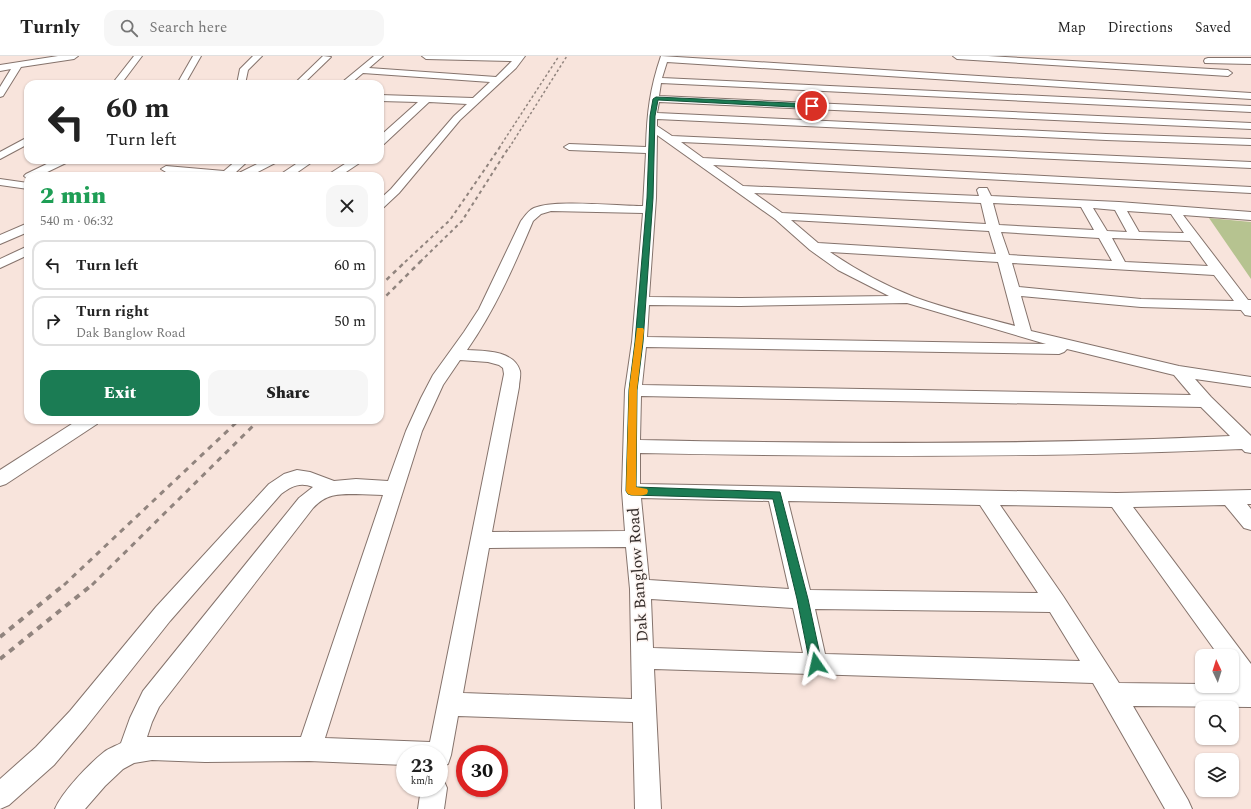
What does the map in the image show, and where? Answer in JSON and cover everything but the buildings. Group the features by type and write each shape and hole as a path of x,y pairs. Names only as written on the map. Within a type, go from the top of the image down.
{"street":[{"path":"0,68 74,56"},
{"path":"119,80 138,56"},
{"path":"184,80 197,56"},
{"path":"242,80 244,69 258,56"},
{"path":"302,80 328,56"},
{"path":"349,80 379,56"},
{"path":"426,56 520,57"},
{"path":"957,56 1018,59 1112,67 1228,73"},
{"path":"1103,56 1128,89 1134,103"},
{"path":"384,201 395,191 457,118 498,80 520,57"},
{"path":"664,57 848,67 1030,83 1251,96"},
{"name":"Dak Banglow Road","path":"648,809 640,589 631,491 631,446 633,390 639,342 649,210 652,121 656,99 657,80 664,57"},
{"path":"989,57 1006,96 1010,114"},
{"path":"1148,58 1160,69 1193,106"},
{"path":"1018,59 1030,83 1033,98"},
{"path":"1202,61 1251,60"},
{"path":"0,94 18,65"},
{"path":"846,89 848,67"},
{"path":"361,70 498,80"},
{"path":"384,138 444,76"},
{"path":"657,80 1251,109"},
{"path":"384,98 428,93 474,101"},
{"path":"950,94 964,130 1004,258 1024,334"},
{"path":"656,99 1251,126"},
{"path":"652,121 964,130 1251,142"},
{"path":"652,121 672,139 701,161 779,216 814,247 843,267 876,285 910,300 1024,334 1087,350 1179,371 1251,382"},
{"path":"1061,135 1080,156 1105,205"},
{"path":"672,139 1080,156 1251,165"},
{"path":"0,156 24,142"},
{"path":"835,146 844,194"},
{"path":"569,147 652,150"},
{"path":"889,148 895,170"},
{"path":"701,161 895,170 978,176 1251,190"},
{"path":"39,172 56,164"},
{"path":"163,172 170,164"},
{"path":"229,172 239,164"},
{"path":"249,172 264,164"},
{"path":"290,172 304,164"},
{"path":"339,172 352,164"},
{"path":"14,184 24,179"},
{"path":"0,182 24,185"},
{"path":"741,189 1105,205 1251,216"},
{"path":"384,190 395,191"},
{"path":"1085,204 1101,234 1121,265"},
{"path":"1119,206 1135,236"},
{"path":"309,749 414,431 426,402 480,319 502,278 532,213 540,209 551,208 649,210"},
{"path":"1174,210 1218,271 1249,308"},
{"path":"779,216 1135,236 1194,237"},
{"path":"0,240 24,229"},
{"path":"814,247 1218,271"},
{"path":"0,264 24,252"},
{"path":"1012,291 1141,303 1249,308"},
{"path":"642,301 740,302 910,300"},
{"path":"639,342 1087,350"},
{"path":"441,745 511,387 512,371 509,364 501,359 457,355"},
{"path":"1179,371 1205,401 1248,445"},
{"path":"633,390 1205,401"},
{"path":"0,479 85,424"},
{"path":"631,446 782,450 987,450 1248,445"},
{"path":"0,796 45,756 78,719 163,614 276,488 284,481 301,476 333,488"},
{"path":"132,751 134,735 142,715 151,699 306,503 317,493 333,488 357,487 395,489"},
{"path":"631,491 777,495 1117,500 1251,497"},
{"path":"777,495 816,664"},
{"path":"985,498 1056,603 1113,694 1179,809"},
{"path":"1230,498 1251,522"},
{"path":"1117,500 1227,649"},
{"path":"481,540 636,538"},
{"path":"640,589 802,599 1056,603"},
{"path":"642,658 1099,672"},
{"path":"1239,666 1251,683"},
{"path":"1113,694 1251,696"},
{"path":"449,704 644,711"},
{"path":"68,809 96,777 114,760 132,751 152,748 205,750 309,749 396,753"},
{"path":"430,809 432,797"}],"green space":[{"path":"1209,218 1251,222 1251,279"}],"railway":[{"path":"499,148 559,56"},
{"path":"509,148 567,56"},
{"path":"405,262 450,220 500,147"},
{"path":"420,262 462,221 509,147"},
{"path":"384,282 406,261"},
{"path":"384,298 420,262"},
{"path":"64,585 235,424"},
{"path":"92,585 255,424"},
{"path":"0,637 65,584"},
{"path":"0,659 93,584"}],"slow traffic":[{"path":"640,330 633,390 631,491 643,491"}],"route":[{"path":"812,106 656,99 652,116 650,198 639,342 633,390 631,491 777,495 816,664"}]}
